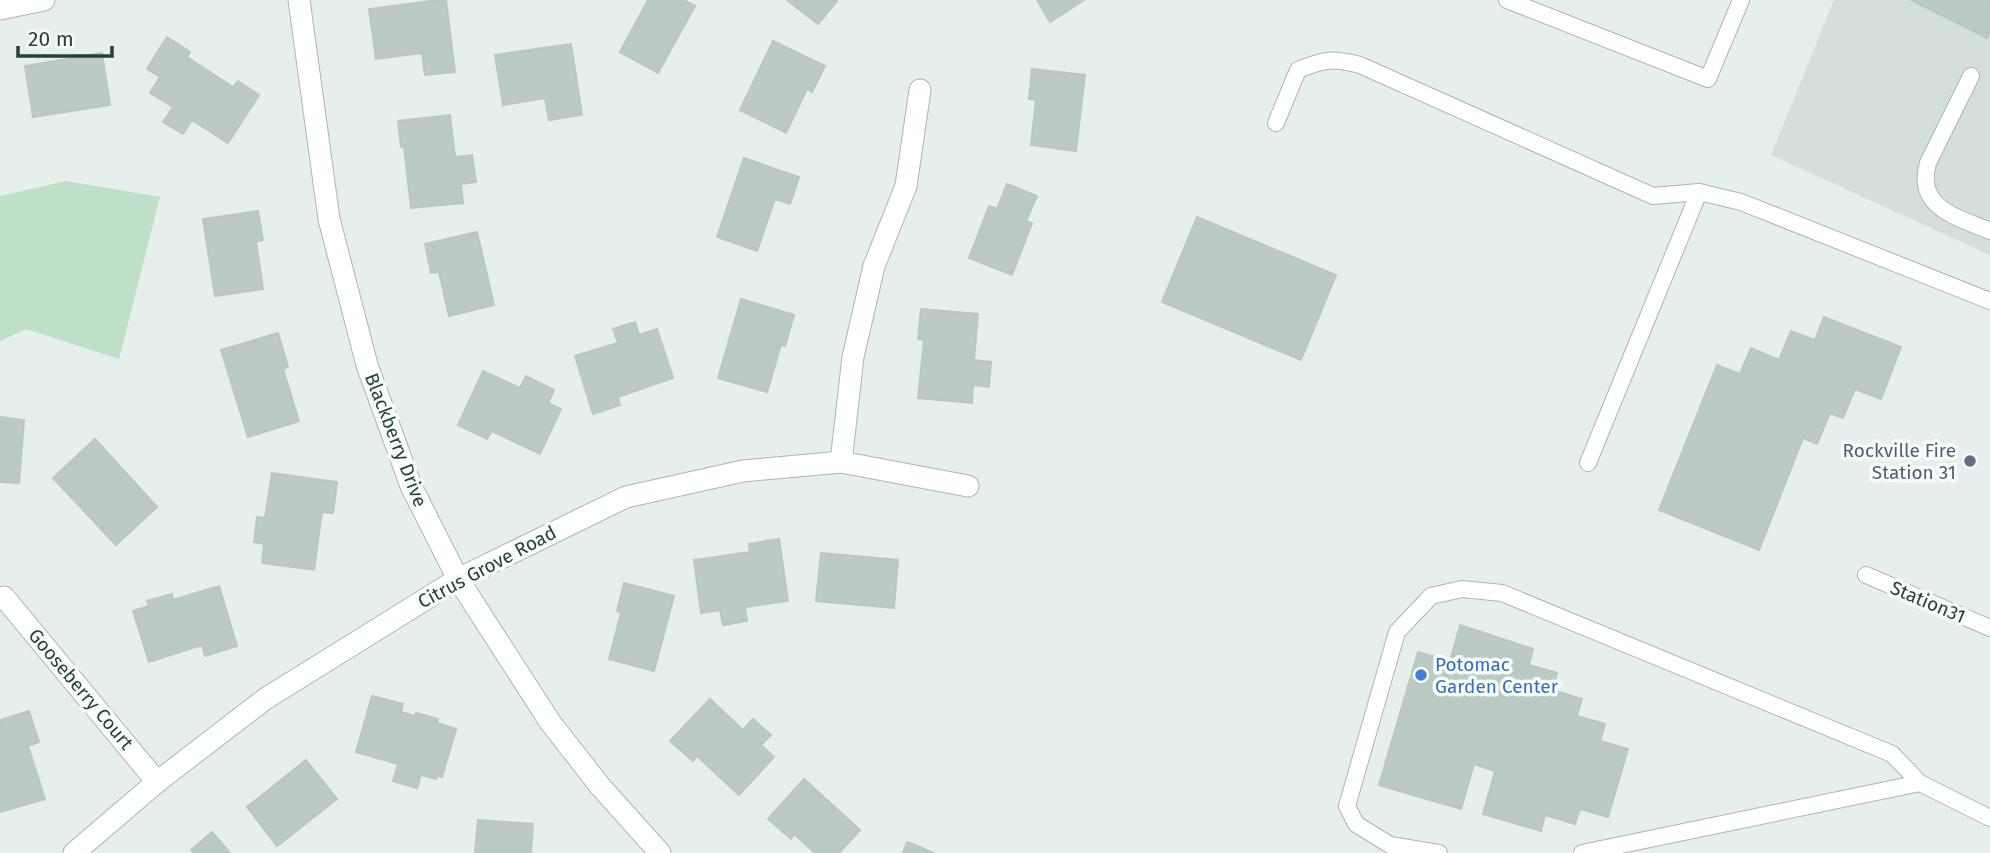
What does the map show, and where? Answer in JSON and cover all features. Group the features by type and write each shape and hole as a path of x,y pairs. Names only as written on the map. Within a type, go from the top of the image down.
{"street":[{"path":"0,9 44,0"},
{"name":"Blackberry Drive","path":"299,0 329,219 367,365 411,486 458,579 550,722 600,786 660,853"},
{"path":"841,462 853,356 874,266 906,186 920,90"},
{"name":"Citrus Grove Road","path":"74,853 157,782 265,699 458,579 626,497 743,471 841,462 968,486"},
{"name":"Gooseberry Court","path":"4,597 157,782"}],"lane":[{"path":"1507,0 1708,79 1741,0"},
{"path":"1276,123 1298,70 1319,61 1337,59 1360,65 1653,196 1699,192 1741,202 1990,301"},
{"path":"1971,76 1928,163 1925,178 1928,192 1936,205 1990,231"},
{"path":"1588,463 1699,192"},
{"name":"Station31","path":"1866,575 1990,628"},
{"path":"1439,853 1390,845 1356,824 1347,806 1397,632 1432,596 1462,589 1502,593 1892,754 1920,783 1990,818"},
{"path":"1582,853 1920,783"}],"shaded area":[{"path":"1834,0 1990,0 1990,255 1771,155"}],"green space":[{"path":"66,181 160,197 119,359 26,329 0,341 0,196"}],"building":[{"path":"446,0 455,72 425,75 422,53 376,59 369,9"},
{"path":"648,0 684,0 695,6 658,73 620,52"},
{"path":"787,0 836,0 837,1 818,24"},
{"path":"1037,0 1084,0 1050,22"},
{"path":"1911,0 1990,0 1990,32 1987,38"},
{"path":"167,37 190,52 187,57 233,87 238,81 259,95 228,143 192,120 183,134 163,122 173,107 150,93 160,77 147,69"},
{"path":"773,41 825,66 812,92 807,89 786,133 740,110"},
{"path":"571,44 582,115 549,120 545,98 503,105 495,55"},
{"path":"102,53 110,105 33,117 25,66"},
{"path":"1032,69 1085,75 1076,151 1031,145 1036,100 1029,99"},
{"path":"450,115 455,157 472,155 476,182 461,184 463,203 411,208 398,121"},
{"path":"744,158 799,177 790,204 775,199 757,251 717,237"},
{"path":"1007,184 1037,196 1026,221 1032,223 1012,275 969,258 989,206 997,209"},
{"path":"258,211 263,240 256,242 263,289 215,296 203,219"},
{"path":"1197,217 1336,275 1301,360 1162,302"},
{"path":"477,232 494,305 449,316 439,272 431,273 425,244"},
{"path":"741,299 794,315 785,346 781,345 767,392 718,378"},
{"path":"921,309 978,314 974,360 991,362 989,387 973,385 972,403 918,398 924,340 918,339"},
{"path":"1824,317 1901,347 1881,399 1855,389 1843,418 1830,413 1817,444 1803,438 1759,550 1659,510 1717,365 1740,374 1751,348 1779,360 1791,331 1815,340"},
{"path":"635,322 639,335 657,329 673,378 618,397 620,405 593,414 575,356 618,343 613,329"},
{"path":"278,333 288,367 283,369 299,421 248,437 221,350"},
{"path":"483,371 520,388 526,376 554,390 548,403 561,409 540,454 492,431 487,439 458,425"},
{"path":"0,417 24,420 19,483 0,482"},
{"path":"95,439 157,507 116,545 53,478"},
{"path":"272,473 337,482 333,513 322,512 314,570 262,563 264,544 254,542 257,517 265,518"},
{"path":"779,539 788,601 745,607 747,621 723,625 720,610 701,613 694,560 750,552 749,544"},
{"path":"821,553 898,560 894,608 816,601"},
{"path":"624,583 674,596 654,671 609,659 621,613 617,611"},
{"path":"219,586 237,646 205,656 202,645 149,662 133,611 149,606 147,601 172,594 173,600"},
{"path":"1460,625 1533,649 1529,665 1557,673 1552,690 1582,699 1577,716 1605,724 1600,741 1628,749 1608,817 1580,809 1575,824 1545,815 1541,831 1483,814 1495,771 1474,764 1461,809 1379,785 1418,652 1450,661"},
{"path":"372,696 403,704 401,712 438,719 437,723 456,729 442,777 437,776 436,779 421,775 417,788 393,781 398,764 356,752"},
{"path":"710,699 743,730 753,719 771,735 761,745 774,757 739,795 697,756 693,761 670,741"},
{"path":"29,711 39,742 28,746 45,799 0,812 0,720"},
{"path":"306,760 337,799 277,846 247,807"},
{"path":"804,779 860,830 839,853 815,853 794,834 791,839 768,819"},
{"path":"478,820 533,824 531,853 475,853"},
{"path":"212,832 230,853 194,853 191,850"},
{"path":"907,842 934,853 903,853"}],"place":[{"name":"Rockville Fire Station 31","path":"1970,461"},
{"name":"Potomac Garden Center","path":"1421,675"}]}
